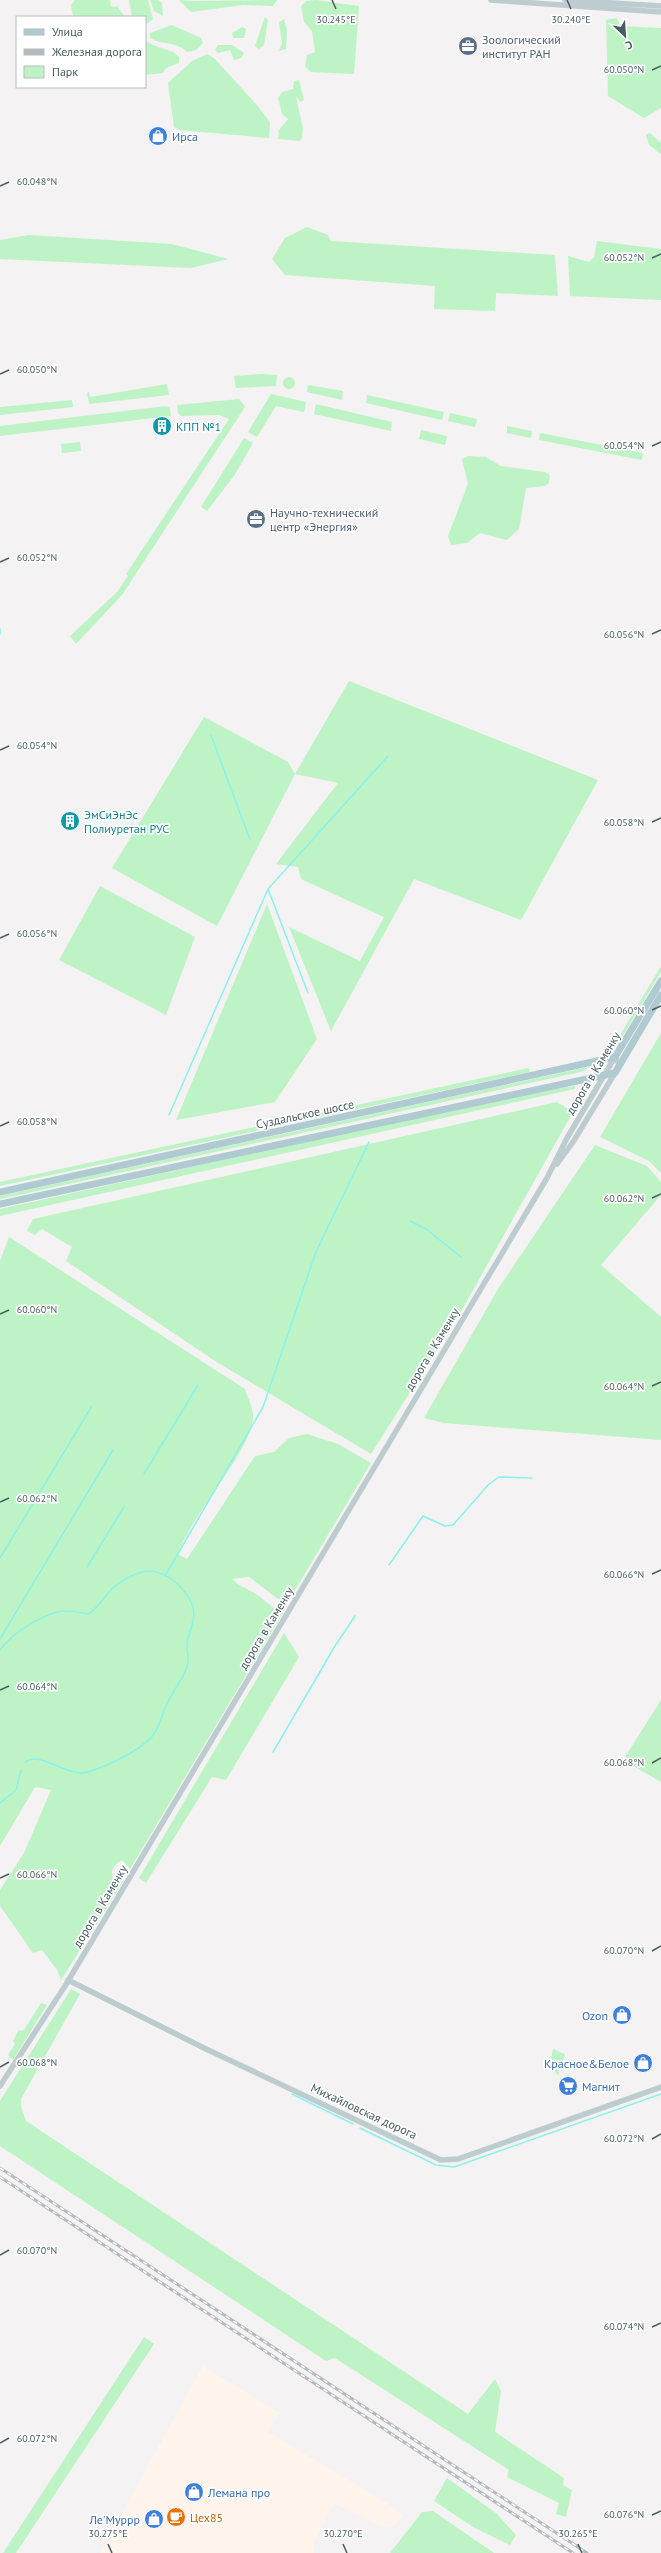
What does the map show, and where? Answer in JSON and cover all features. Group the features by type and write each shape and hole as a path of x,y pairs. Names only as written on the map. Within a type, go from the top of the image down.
{"main road":[{"name":"дорога в Каменку","path":"615,1057 661,981"},
{"name":"дорога в Каменку","path":"615,1073 661,995"},
{"name":"Суздальское шоссе","path":"0,1192 615,1057"},
{"name":"Суздальское шоссе","path":"0,1204 615,1073"}],"street":[{"path":"491,0 661,12"},
{"path":"565,0 661,6"},
{"path":"615,1057 620,1064"},
{"name":"дорога в Каменку","path":"0,2086 68,1980 547,1178 567,1138 615,1057"},
{"name":"дорога в Каменку","path":"547,1178 573,1142 615,1073"},
{"name":"Михайловская дорога","path":"68,1980 206,2049 441,2160 458,2159 661,2087"}],"shaded area":[{"path":"203,2366 280,2413 268,2432 395,2508 402,2516 393,2527 381,2526 334,2504 315,2540 313,2553 100,2553"}],"green space":[{"path":"75,0 110,0 111,7 117,6 124,16 73,16 71,5"},
{"path":"129,0 148,0 153,19 146,24 146,16 132,16"},
{"path":"150,0 158,0 162,3 163,16 154,11"},
{"path":"179,0 277,0 273,6 243,5 191,12"},
{"path":"316,0 359,6 354,74 311,72 305,67 307,55 315,52 312,31 304,22 301,6 306,1"},
{"path":"265,17 268,20 264,45 259,49 255,46"},
{"path":"617,18 620,26 661,28 661,108 644,118 608,96 606,20"},
{"path":"284,19 287,30 286,49 279,51 282,43 279,22"},
{"path":"172,25 201,38 203,43 196,50 187,52 173,44 160,42 150,38 150,33"},
{"path":"242,27 246,29 244,38 233,38 232,33"},
{"path":"146,41 172,52 179,57 179,63 166,68 163,73 146,75"},
{"path":"218,45 232,45 244,53 241,58 234,60 230,50 218,53 215,50"},
{"path":"207,54 215,59 257,105 270,122 269,138 179,130 174,127 168,83 192,61"},
{"path":"299,80 304,100 301,102 296,97 303,128 302,138 300,141 278,139 279,130 288,119 282,114 278,98 282,92 293,89 294,81"},
{"path":"650,133 661,143 661,154 649,145 646,135"},
{"path":"307,227 328,235 331,241 555,255 558,296 496,293 495,311 434,309 435,286 285,275 272,259 285,238"},
{"path":"29,235 172,244 228,259 191,268 0,259 0,240"},
{"path":"597,241 661,249 661,300 570,296 568,256 589,262 594,257"},
{"path":"262,374 277,375 276,386 236,388 234,376"},
{"path":"289,377 293,379 295,383 293,387 289,389 285,387 283,383 285,379"},
{"path":"167,384 169,395 89,404 87,393 89,392 90,397"},
{"path":"308,385 343,391 342,400 307,392"},
{"path":"271,394 306,402 304,412 276,406 257,437 248,432"},
{"path":"367,395 444,412 442,420 366,403"},
{"path":"239,399 245,407 122,595 76,644 70,636 117,592 128,576 126,574 229,419 219,415 181,416 178,413 177,405"},
{"path":"72,400 73,407 0,415 0,407"},
{"path":"316,404 392,422 391,431 314,414"},
{"path":"166,406 170,408 171,416 0,436 0,426"},
{"path":"450,413 477,419 475,427 448,421"},
{"path":"507,426 532,431 531,438 507,433"},
{"path":"421,430 447,436 445,445 419,439"},
{"path":"540,433 643,453 642,460 539,440"},
{"path":"244,438 253,443 234,476 207,511 201,507"},
{"path":"80,442 81,451 62,453 61,444"},
{"path":"468,456 486,457 501,466 545,472 550,475 549,483 545,486 526,488 519,529 507,540 480,533 467,543 451,545 448,536 468,484 462,459"},
{"path":"349,681 598,780 521,920 414,879 331,1031 289,927 360,961 384,917 301,879 298,867 276,864 338,783 295,774"},
{"path":"204,717 288,762 295,774 217,926 112,868"},
{"path":"100,886 195,937 166,1015 59,960"},
{"path":"267,904 317,1039 275,1102 176,1120"},
{"path":"661,966 661,972 621,1039 619,1037"},
{"path":"661,1033 661,1173 649,1161 600,1137"},
{"path":"588,1067 585,1071 0,1199 0,1196"},
{"path":"529,1068 530,1072 0,1186 0,1182"},
{"path":"575,1086 575,1089 0,1216 0,1209 509,1097"},
{"path":"557,1102 573,1112 459,1315 371,1454 215,1361 66,1261 72,1247 42,1229 35,1235 27,1231 33,1219"},
{"path":"595,1145 647,1166 661,1182 661,1195 601,1265 661,1317 661,1440 444,1423 424,1418 498,1289"},
{"path":"9,1237 245,1389 253,1412 251,1429 244,1445 233,1463 195,1520 178,1554 187,1559 255,1456 274,1452 289,1438 307,1434 338,1444 371,1463 286,1605 249,1577 232,1579 283,1613 130,1869 122,1860 113,1868 113,1878 124,1880 61,1980 57,1970 42,1950 33,1953 0,1906 0,1890 24,1853 51,1790 35,1787 0,1846 0,1261"},
{"path":"284,1633 299,1657 226,1780 212,1777 146,1883 139,1878"},
{"path":"661,1700 661,1782 623,1760"},
{"path":"71,1989 80,1994 21,2099 21,2106 26,2121 468,2414 495,2379 501,2391 495,2432 564,2478 563,2485 572,2490 566,2517 556,2514 559,2503 507,2477 509,2470 335,2358 326,2361 0,2146 0,2101"},
{"path":"41,2003 47,2005 13,2060 8,2055 15,2044 13,2041 18,2031 24,2030"},
{"path":"553,2049 565,2054 562,2064 555,2061 559,2073 557,2076 551,2059"},
{"path":"144,2337 154,2344 16,2553 3,2553"},
{"path":"447,2478 496,2513 516,2535 510,2545 473,2527 434,2501"},
{"path":"433,2511 494,2553 390,2553 422,2512"}],"waterway":[{"path":"0,629 0,634"},
{"path":"211,735 250,840"},
{"path":"169,1115 268,889 388,756"},
{"path":"268,889 308,993"},
{"path":"165,1576 263,1407 316,1252 369,1142"},
{"path":"410,1221 426,1229 461,1257"},
{"path":"144,1474 198,1385"},
{"path":"0,1558 92,1406"},
{"path":"0,1639 113,1450"},
{"path":"389,1565 423,1516 445,1526 453,1525 489,1484 499,1477 532,1478"},
{"path":"87,1567 124,1507"},
{"path":"0,1650 5,1643 21,1630 49,1615 67,1611 89,1614 119,1583 141,1572 158,1572 176,1582 189,1598 193,1608 194,1613 187,1642 187,1667 168,1701 155,1732 143,1745 105,1766 88,1772 80,1773 72,1771 38,1759 31,1759 26,1762"},
{"path":"273,1752 335,1646 355,1616"},
{"path":"0,1803 16,1790 21,1770"},
{"path":"292,2094 353,2124"},
{"path":"360,2128 436,2165 454,2167 661,2094"}],"railway":[{"path":"0,2168 587,2553"},
{"path":"0,2177 573,2553"}],"place":[{"name":"Зоологический институт РАН","path":"468,46"},
{"name":"Ирса","path":"158,136"},
{"name":"КПП №1","path":"162,426"},
{"name":"Научно-технический центр «Энергия»","path":"256,519"},
{"name":"ЭмСиЭнЭс Полиуретан РУС","path":"70,821"},
{"name":"Ozon","path":"622,2015"},
{"name":"Красное&Белое","path":"643,2063"},
{"name":"Магнит","path":"568,2086"},
{"name":"Лемана про","path":"194,2492"},
{"name":"Цех85","path":"176,2517"},
{"name":"Ле'Муррр","path":"154,2519"}]}
